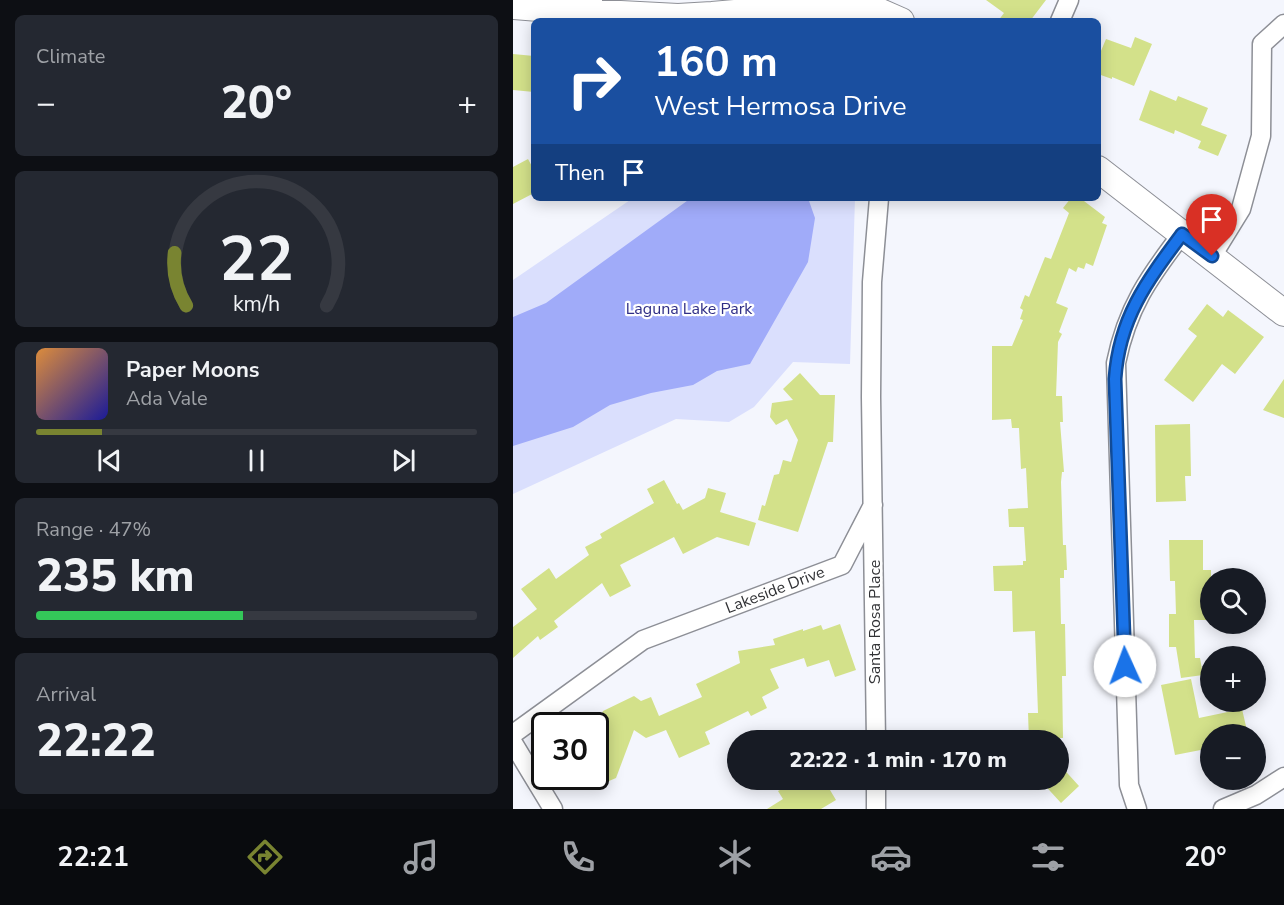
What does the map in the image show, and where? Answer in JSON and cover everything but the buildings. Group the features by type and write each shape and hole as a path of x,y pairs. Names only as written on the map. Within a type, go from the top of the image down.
{"street":[{"path":"1062,18 1069,0"},
{"path":"513,6 678,17 825,13 863,7 894,18"},
{"path":"1212,256 1241,209 1261,136 1262,44 1284,24"},
{"path":"1101,171 1284,313"},
{"name":"Lakeside Drive","path":"513,734 643,640 842,565 874,503 871,397 872,282 879,201"},
{"path":"1137,809 1129,785 1116,363 1124,331 1139,296 1182,234"},
{"name":"Santa Rosa Place","path":"874,503 876,730"},
{"path":"513,743 553,809"},
{"path":"1223,809 1256,795 1284,777"},
{"path":"876,790 876,809"}],"green space":[{"name":"Laguna Lake Park","path":"629,201 855,201 850,364 793,362 754,407 729,422 676,419 513,494 513,280"}],"water":[{"name":"Laguna Lake Park","path":"687,201 809,201 815,218 808,262 750,364 717,371 693,385 651,393 610,405 573,427 513,446 513,317 546,303"}],"route":[{"path":"1125,666 1115,379 1119,347 1139,296 1182,234 1212,256"}]}
